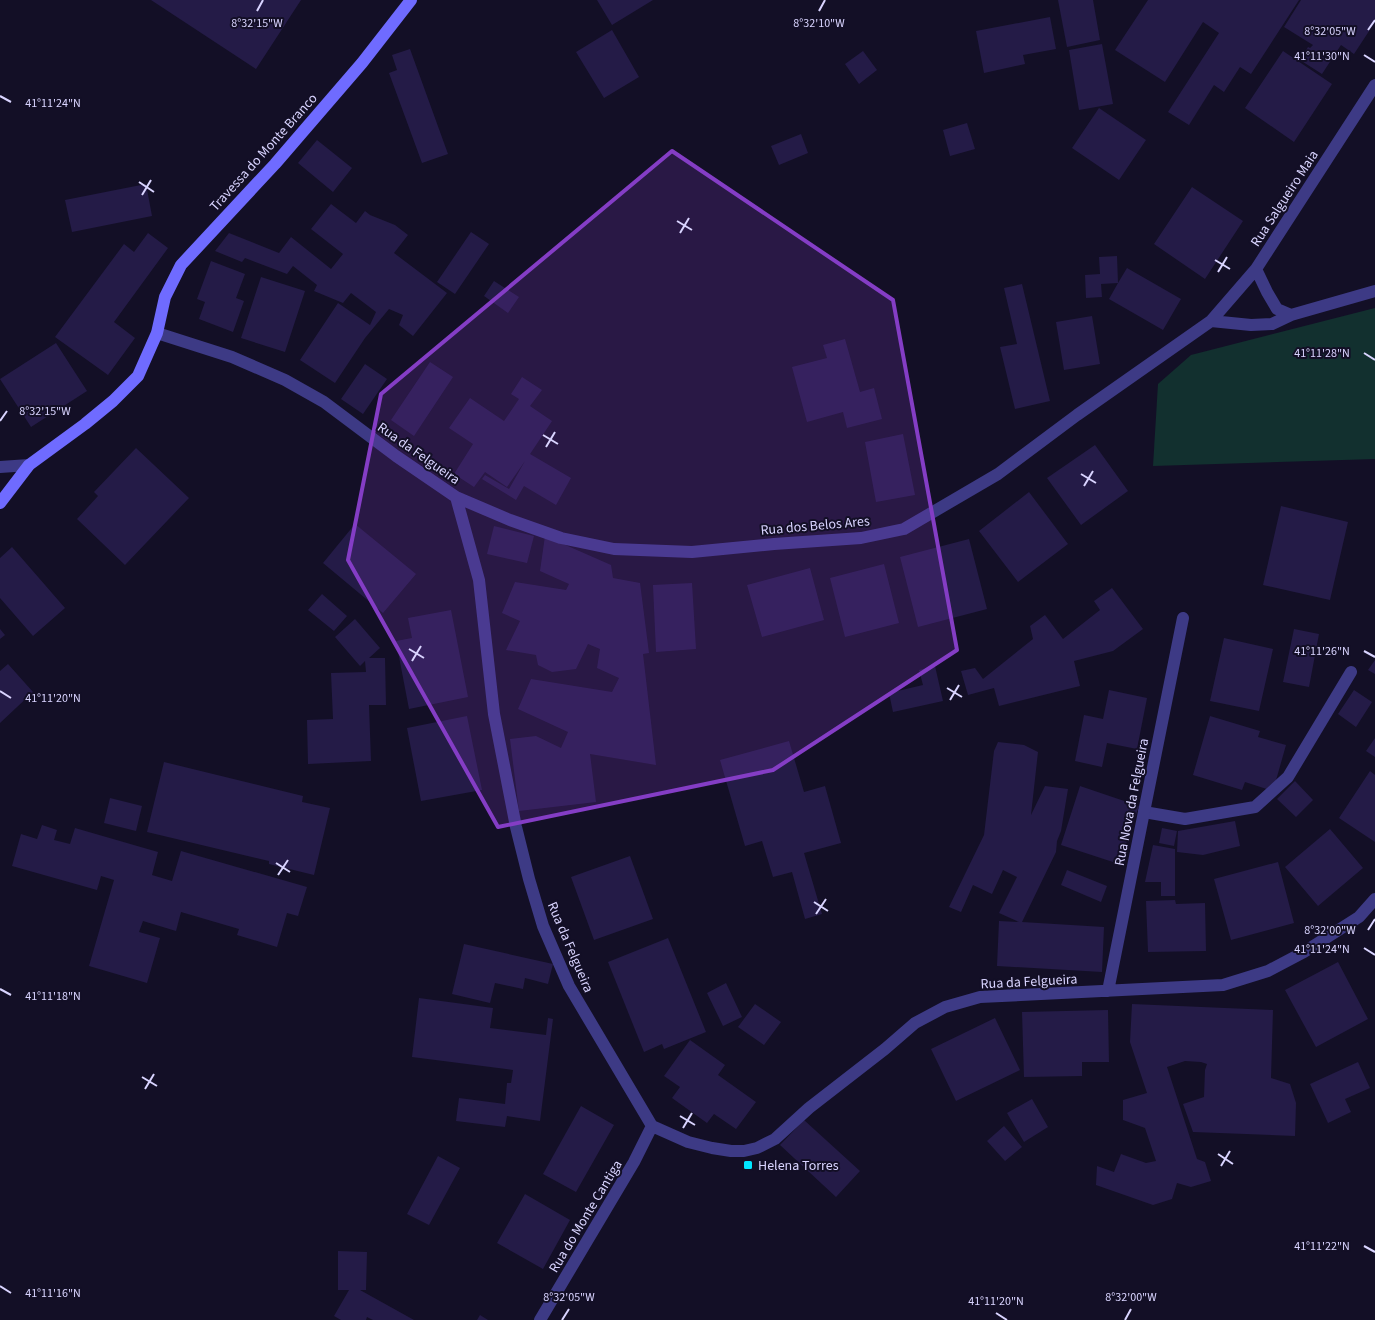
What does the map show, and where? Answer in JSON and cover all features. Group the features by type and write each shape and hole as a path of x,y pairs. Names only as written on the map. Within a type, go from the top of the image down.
{"street":[{"name":"Travessa do Monte Branco","path":"156,333 165,297 181,265 275,164 362,63 411,0"},
{"name":"Rua Salgueiro Maia","path":"1211,321 1256,268 1375,85"},
{"path":"1256,268 1266,292 1277,309 1291,315"},
{"path":"1211,321 1251,325 1272,324 1291,315 1375,291"},
{"name":"Rua dos Belos Ares","path":"456,497 510,520 561,538 614,549 692,552 861,538 904,529 998,474 1077,415 1211,321"},
{"path":"0,503 29,464 85,424 113,401 138,376 156,333"},
{"name":"Rua da Felgueira","path":"156,333 232,357 285,380 324,402 396,456 456,497 479,580 494,714 516,827 543,926 569,986 652,1126 688,1142 712,1148 744,1152 757,1148 775,1138 809,1108 885,1049 915,1023 945,1007 980,998 1223,985 1268,971 1304,952 1359,918 1375,899"},
{"path":"0,467 29,464"},
{"name":"Rua Nova da Felgueira","path":"1108,992 1183,618"},
{"path":"1144,812 1185,819 1255,807 1288,777 1351,672"},
{"name":"Rua do Monte Cantiga","path":"540,1320 634,1162 652,1126"}],"highlighted area":[{"path":"672,151 893,300 957,650 773,770 498,827 348,560 381,394"}],"green space":[{"path":"1375,308 1375,459 1153,466 1158,384 1191,355"}],"building":[{"path":"151,0 301,0 256,69"},
{"path":"597,0 653,0 612,25"},
{"path":"1058,0 1093,0 1100,40 1067,47"},
{"path":"1148,0 1299,0 1251,74 1240,67 1224,92 1214,85 1189,125 1168,112 1219,33 1203,22 1165,82 1115,50"},
{"path":"1301,0 1375,0 1375,22 1354,54 1341,45 1322,74 1300,60 1308,47 1310,48 1313,45 1284,27"},
{"path":"1050,17 1056,49 1023,55 1025,64 984,73 976,31"},
{"path":"612,30 639,77 604,98 576,52"},
{"path":"1102,44 1113,104 1079,110 1069,50"},
{"path":"410,49 448,154 422,163 389,73 397,70 392,55"},
{"path":"863,51 877,70 859,84 845,64"},
{"path":"1283,51 1332,84 1294,142 1245,108"},
{"path":"1099,108 1146,140 1119,180 1072,148"},
{"path":"967,123 975,149 950,156 943,130"},
{"path":"801,134 808,153 779,165 771,146"},
{"path":"317,140 352,168 333,192 298,163"},
{"path":"146,184 152,216 72,232 65,200"},
{"path":"1192,187 1243,221 1205,279 1154,244"},
{"path":"331,204 356,223 365,211 370,215 395,225 408,235 394,253 447,293 413,336 399,325 403,315 389,309 365,338 335,383 300,360 338,303 370,325 376,312 351,293 343,303 314,291 317,285 293,266 287,274 245,258 242,262 215,251 229,233 279,253 291,237 331,269 343,254 311,229"},
{"path":"471,232 489,244 455,294 437,282"},
{"path":"148,233 168,248 114,322 135,338 108,375 55,337 124,244 134,252"},
{"path":"1117,256 1118,283 1101,284 1102,297 1086,298 1085,275 1100,274 1099,257"},
{"path":"211,261 245,274 236,298 244,301 233,332 199,319 205,302 197,299"},
{"path":"1127,268 1181,299 1163,330 1109,299"},
{"path":"261,277 305,291 285,352 241,338"},
{"path":"494,281 519,297 508,313 484,296"},
{"path":"1022,284 1050,401 1015,409 1000,347 1017,344 1004,288"},
{"path":"1092,316 1100,364 1064,370 1056,322"},
{"path":"845,339 860,392 874,388 882,419 847,428 843,412 807,422 792,367 827,358 823,345"},
{"path":"56,343 87,391 31,427 0,379"},
{"path":"430,362 453,377 414,436 391,420"},
{"path":"365,364 387,379 363,414 341,399"},
{"path":"522,377 542,390 530,406 552,421 530,454 571,478 556,505 524,486 516,500 482,479 485,475 509,489 525,461 507,487 485,472 474,487 454,474 473,444 449,428 470,398 504,421 519,399 511,394"},
{"path":"903,434 915,495 876,502 865,442"},
{"path":"1095,445 1128,491 1081,525 1047,478"},
{"path":"136,448 189,498 125,565 77,519 98,496 94,492"},
{"path":"1029,492 1068,544 1018,582 979,531"},
{"path":"1281,506 1348,522 1330,600 1263,585"},
{"path":"355,524 416,574 383,613 323,563"},
{"path":"494,526 534,536 527,563 487,554"},
{"path":"545,536 611,565 613,578 640,583 649,653 643,654 656,765 590,754 596,802 519,811 510,739 536,736 561,748 568,732 518,709 531,679 612,692 619,678 597,668 600,649 588,644 576,669 552,672 538,665 536,655 506,650 520,621 502,613 515,582 566,590 569,584 540,571"},
{"path":"969,539 987,609 918,627 900,557"},
{"path":"12,547 65,608 33,636 0,598 0,558"},
{"path":"884,564 899,623 845,637 830,578"},
{"path":"810,568 824,620 762,637 747,585"},
{"path":"692,583 696,649 656,652 653,585"},
{"path":"1112,588 1143,629 1113,651 1074,661 1080,686 999,706 994,688 968,695 961,671 975,668 983,679 1033,639 1030,626 1045,615 1063,639 1100,610 1094,601"},
{"path":"322,594 347,616 334,631 308,610"},
{"path":"451,610 468,697 409,709 396,641 412,638 408,618"},
{"path":"355,619 380,648 369,658 385,658 386,705 369,705 371,761 308,764 307,720 333,719 331,673 366,672 365,661 360,666 335,637"},
{"path":"0,629 5,635 0,639"},
{"path":"1294,629 1319,634 1309,687 1283,682"},
{"path":"1224,638 1273,649 1259,711 1210,701"},
{"path":"1375,660 1375,674 1368,670"},
{"path":"8,664 33,692 0,723 0,671"},
{"path":"935,666 943,701 893,712 889,693 923,685 919,670"},
{"path":"1109,690 1147,698 1137,749 1107,743 1102,767 1075,761 1084,715 1103,719"},
{"path":"1354,690 1372,702 1356,727 1338,714"},
{"path":"467,716 482,790 421,801 407,728"},
{"path":"1210,716 1260,731 1258,737 1286,745 1273,791 1245,782 1242,790 1193,775"},
{"path":"1375,738 1375,757 1366,751"},
{"path":"789,741 804,792 825,786 841,843 804,853 822,914 805,919 792,872 773,877 762,841 745,846 720,760"},
{"path":"998,742 1024,745 1038,752 1031,815 1045,786 1068,789 1056,852 1022,922 1104,927 1102,972 997,966 999,921 1019,922 999,913 1017,877 1003,870 992,894 973,885 961,912 949,907 984,835 994,751"},
{"path":"164,762 303,796 302,802 330,808 314,875 269,864 269,861 147,832"},
{"path":"1370,771 1375,775 1375,842 1339,818"},
{"path":"1295,781 1313,800 1296,817 1277,799"},
{"path":"1080,786 1139,806 1119,864 1061,845"},
{"path":"110,798 142,806 136,831 104,823"},
{"path":"1235,821 1240,846 1203,855 1177,852 1178,831"},
{"path":"42,825 57,830 54,840 70,844 75,828 158,852 152,875 172,881 181,851 307,887 298,916 287,913 277,947 237,935 239,929 181,912 176,931 143,921 139,932 160,938 147,983 89,966 114,880 101,876 97,890 12,866 21,834 37,839"},
{"path":"1162,828 1177,831 1174,846 1159,843"},
{"path":"1330,829 1363,868 1318,906 1285,867"},
{"path":"1153,845 1175,849 1175,896 1161,896 1161,882 1145,882"},
{"path":"630,856 653,919 594,940 571,877"},
{"path":"1278,862 1294,923 1231,940 1214,879"},
{"path":"1067,870 1107,886 1101,902 1061,885"},
{"path":"1175,900 1176,904 1205,903 1206,951 1148,952 1146,901"},
{"path":"668,938 706,1032 664,1049 662,1044 644,1052 608,962"},
{"path":"464,944 553,964 548,984 525,978 523,989 495,983 490,1003 452,994"},
{"path":"1338,962 1368,1019 1316,1047 1285,990"},
{"path":"726,983 742,1017 723,1026 707,993"},
{"path":"419,998 493,1008 490,1028 546,1035 548,1018 553,1019 540,1121 507,1116 505,1127 456,1121 459,1098 505,1104 507,1083 511,1083 513,1070 412,1057"},
{"path":"755,1004 781,1022 764,1045 738,1027"},
{"path":"1132,1004 1273,1010 1271,1078 1290,1084 1296,1103 1295,1136 1193,1132 1183,1104 1204,1097 1207,1064 1185,1061 1167,1067 1197,1159 1205,1162 1211,1181 1191,1187 1177,1183 1172,1199 1153,1205 1096,1185 1097,1166 1114,1172 1121,1154 1146,1163 1156,1161 1145,1128 1123,1120 1123,1100 1147,1093 1130,1042"},
{"path":"1108,1010 1109,1062 1082,1062 1082,1076 1024,1077 1022,1012"},
{"path":"995,1018 1020,1070 956,1101 931,1049"},
{"path":"690,1040 725,1065 718,1075 756,1102 736,1129 714,1114 707,1123 672,1098 680,1087 664,1076"},
{"path":"1358,1062 1370,1088 1345,1099 1351,1112 1328,1123 1310,1084"},
{"path":"1032,1099 1048,1127 1024,1142 1007,1113"},
{"path":"581,1106 614,1125 576,1192 543,1174"},
{"path":"804,1120 860,1171 836,1197 780,1145"},
{"path":"1004,1126 1022,1147 1005,1161 987,1141"},
{"path":"438,1156 460,1168 429,1225 407,1214"},
{"path":"525,1194 570,1220 543,1269 497,1243"},
{"path":"338,1251 367,1252 366,1290 360,1290 414,1320 373,1320 367,1317 366,1320 341,1320 334,1316 349,1290 338,1290"},
{"path":"480,1315 488,1320 477,1320"}],"place":[{"name":"Helena Torres","path":"748,1165"}]}
